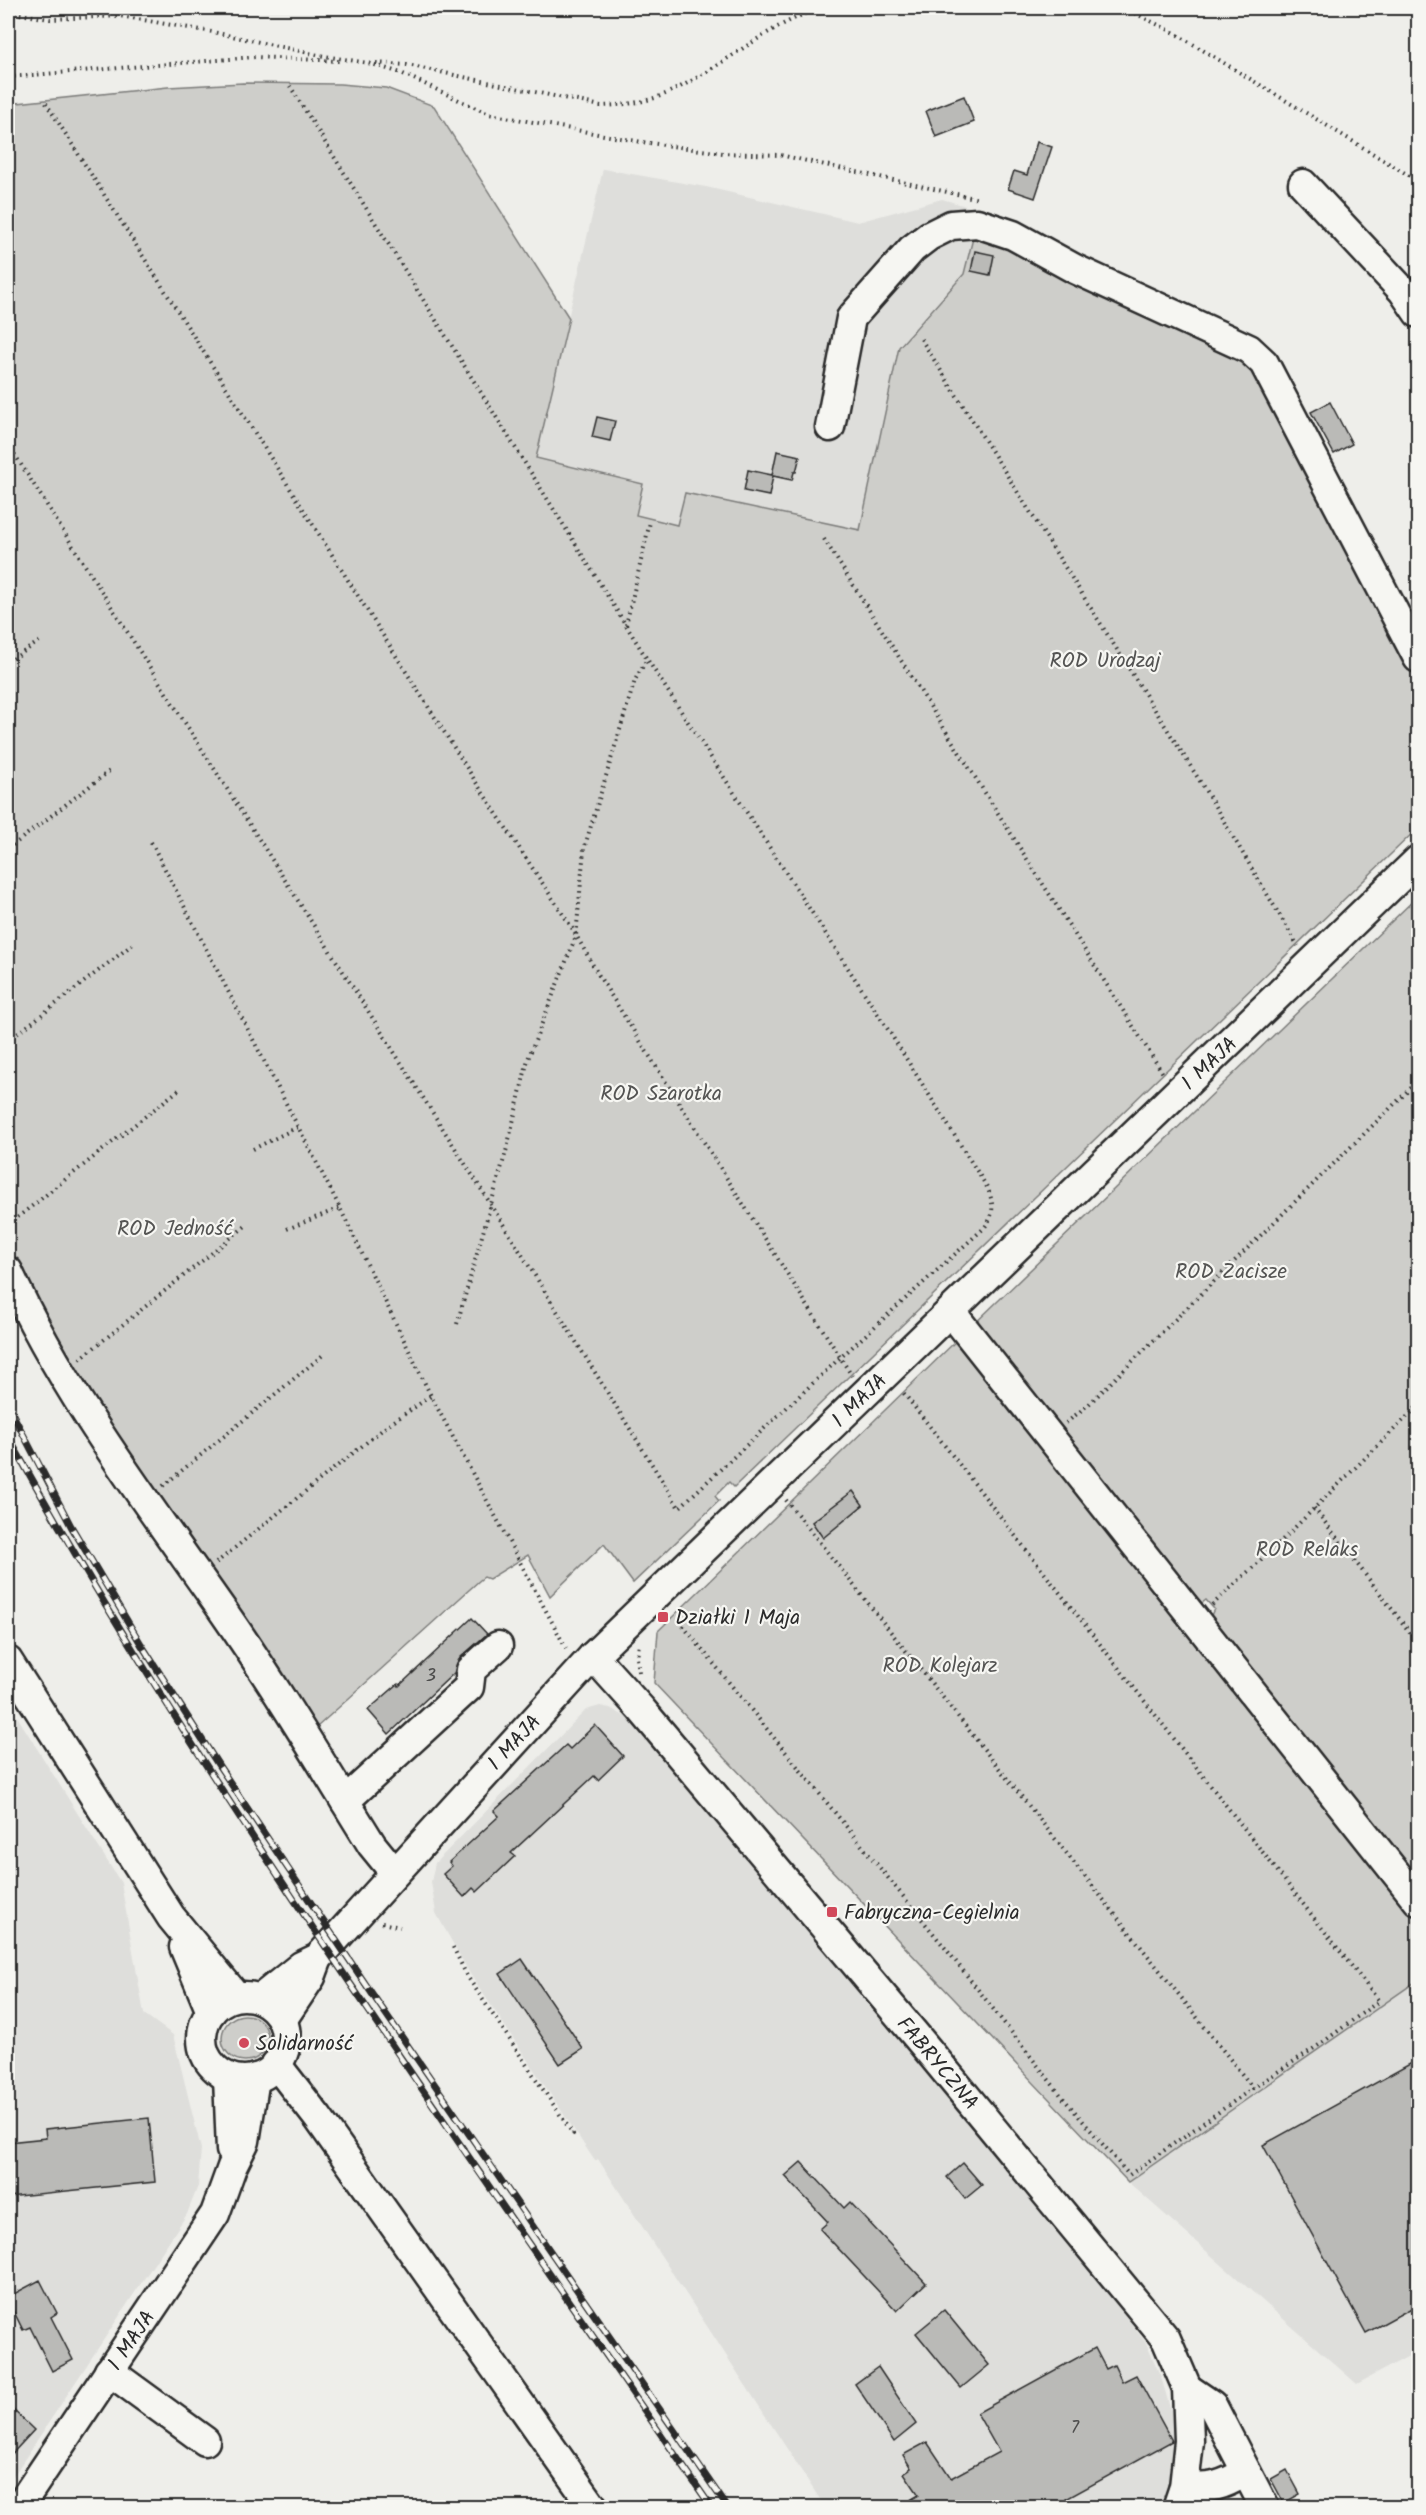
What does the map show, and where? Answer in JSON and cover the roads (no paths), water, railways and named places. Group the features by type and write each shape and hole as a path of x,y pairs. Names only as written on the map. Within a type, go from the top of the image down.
{"street":[{"path":"1303,184 1403,291 1419,314"},
{"path":"830,427 851,318 912,249 929,236 951,225 977,223 1013,235 1075,269 1249,349 1264,363 1419,658"},
{"name":"1 MAJA","path":"282,2020 311,1977 318,1958 586,1664 1419,860"},
{"path":"8,1271 34,1327 61,1374 144,1501 258,1662 372,1845 394,1872"},
{"path":"951,1312 1419,1901"},
{"path":"345,1801 469,1687 471,1670 498,1646"},
{"path":"8,1661 171,1917 248,1998 276,2011 282,2020 286,2040 284,2050 242,2075"},
{"name":"FABRYCZNA","path":"586,1664 641,1708 923,2044 1166,2339 1187,2388 1189,2441 1180,2497"},
{"path":"171,1917 204,2023 203,2049 208,2061 217,2070 242,2075 318,2118 594,2508"},
{"name":"1 MAJA","path":"248,1998 318,1958"},
{"path":"202,2016 226,1999 248,1998"},
{"name":"1 MAJA","path":"18,2508 215,2214 232,2167 242,2075"},
{"path":"110,2371 205,2441"},
{"path":"1187,2388 1212,2405 1265,2508"},
{"path":"1180,2497 1223,2485 1246,2472"}],"railway":[{"path":"8,1405 71,1526 141,1644 219,1766 379,2004 728,2508"},
{"path":"8,1436 118,1626 236,1811 415,2078 712,2508"}],"place":[{"name":"Działki 1 Maja","path":"663,1617"},
{"name":"Fabryczna-Cegielnia","path":"832,1912"},
{"name":"Solidarność","path":"244,2043"}],"park label":[{"name":"ROD Urodzaj","path":"1105,660"},
{"name":"ROD Szarotka","path":"661,1093"},
{"name":"ROD Jedność","path":"175,1228"},
{"name":"ROD Zacisze","path":"1231,1271"},
{"name":"ROD Relaks","path":"1307,1549"},
{"name":"ROD Kolejarz","path":"940,1665"}]}
